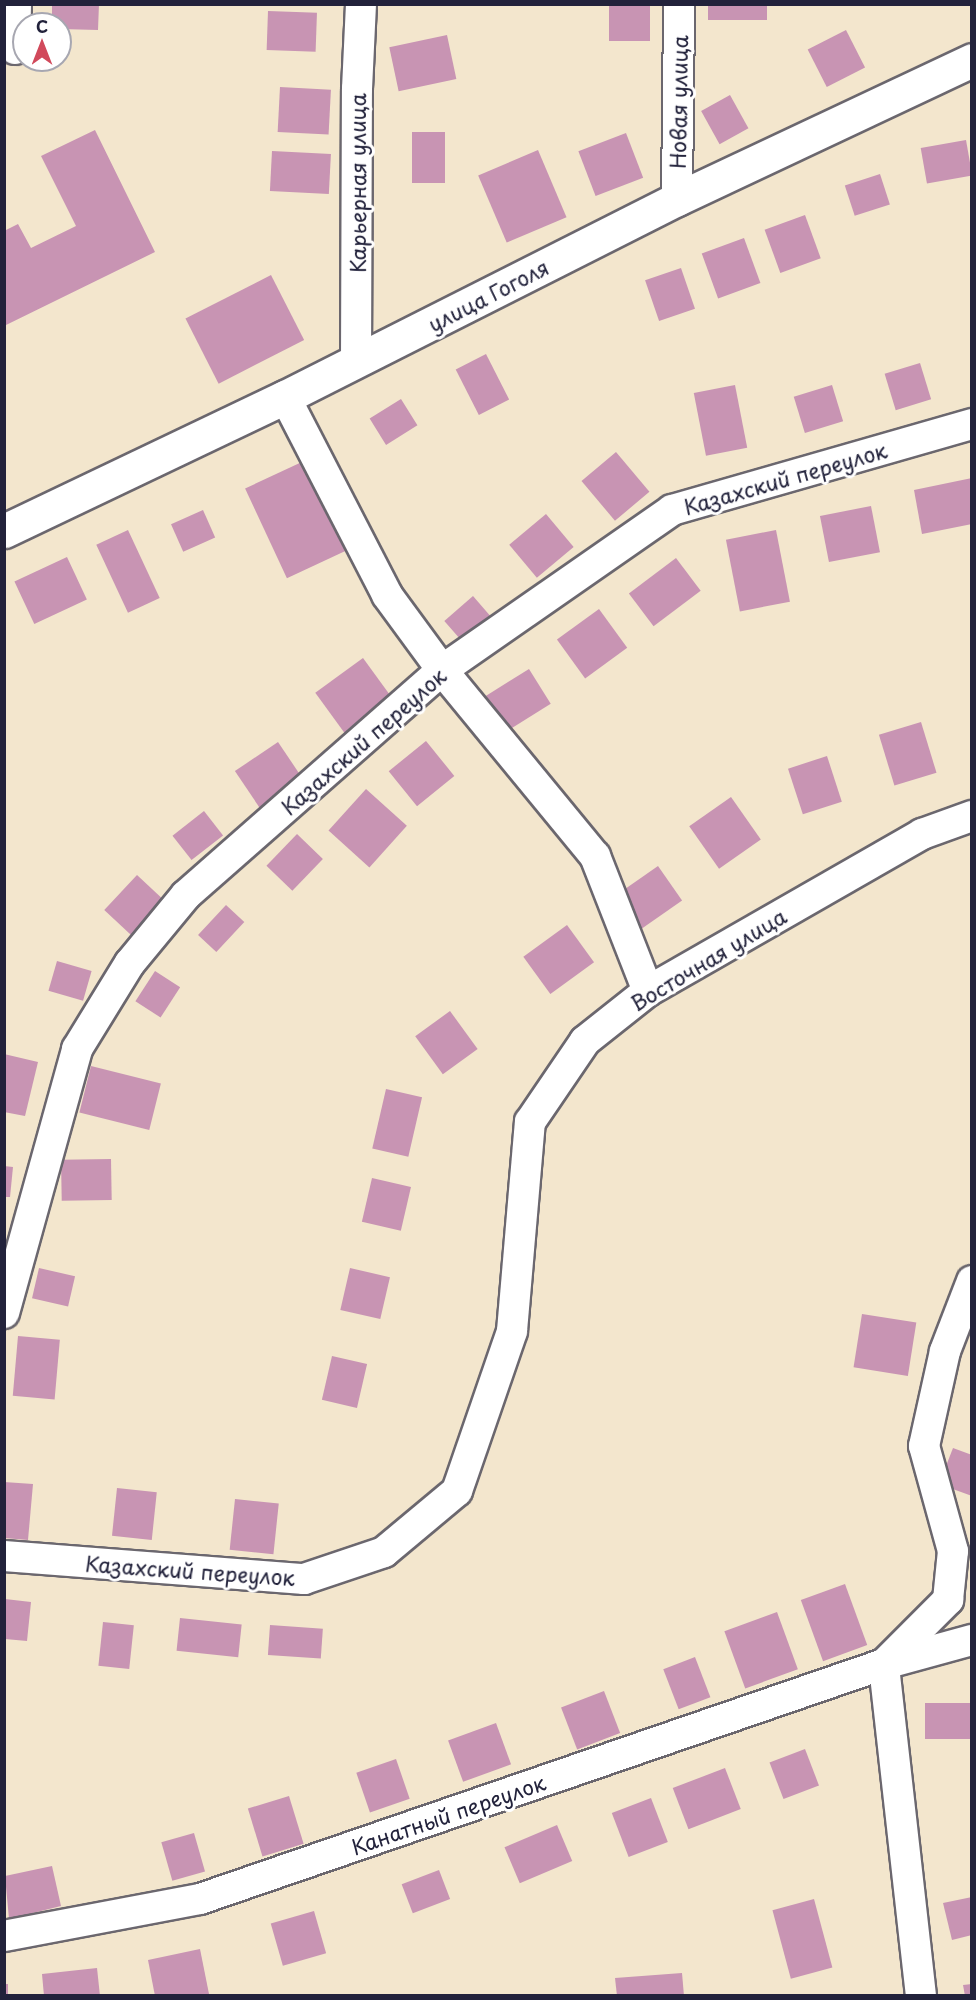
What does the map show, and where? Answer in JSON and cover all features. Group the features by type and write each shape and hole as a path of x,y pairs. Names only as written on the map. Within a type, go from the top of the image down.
{"street":[{"name":"Карьерная улица","path":"356,361 357,89 361,4"},
{"name":"Новая улица","path":"677,199 679,4"},
{"name":"улица Гоголя","path":"4,531 285,397 677,199 972,60"},
{"path":"285,397 387,595 442,670 595,856 648,991"},
{"name":"Казахский переулок","path":"4,1313 77,1049 130,963 186,895 442,670 672,510 972,424"},
{"name":"Восточная улица","path":"457,1491 512,1331 531,1122 585,1041 648,991 922,834 972,816"},
{"name":"Канатный переулок","path":"884,1664 948,1600 953,1551 924,1446 945,1351 972,1281"},
{"name":"Казахский переулок","path":"4,1556 304,1579 384,1552 457,1491"},
{"name":"Канатный переулок","path":"4,1936 200,1899 884,1664 972,1640"},
{"path":"884,1664 921,1995"}],"building":[{"path":"52,4 99,4 98,30 72,29 72,12 52,12"},
{"path":"609,4 650,4 650,41 609,41"},
{"path":"708,4 767,4 767,20 708,20"},
{"path":"268,11 317,13 316,52 267,50"},
{"path":"846,30 865,67 827,87 808,50"},
{"path":"447,35 456,79 399,91 389,47"},
{"path":"280,87 331,90 329,135 278,132"},
{"path":"730,95 748,128 720,144 701,111"},
{"path":"95,130 155,252 4,326 4,231 18,224 31,248 76,226 41,156"},
{"path":"412,132 445,132 445,183 412,183"},
{"path":"626,133 643,178 596,196 578,151"},
{"path":"966,140 972,175 927,183 921,148"},
{"path":"538,150 567,217 507,243 478,175"},
{"path":"272,151 331,154 329,194 270,191"},
{"path":"880,174 890,204 855,216 845,185"},
{"path":"805,215 821,258 780,273 765,230"},
{"path":"744,238 760,283 718,298 702,253"},
{"path":"681,268 695,309 659,321 645,280"},
{"path":"271,275 304,340 219,384 185,319"},
{"path":"486,354 509,399 479,415 456,369"},
{"path":"920,363 931,399 896,410 885,374"},
{"path":"735,385 747,448 706,456 694,393"},
{"path":"832,385 843,421 805,433 794,397"},
{"path":"401,399 417,425 386,445 370,419"},
{"path":"616,452 649,492 615,521 582,481"},
{"path":"304,461 346,551 287,578 245,488"},
{"path":"972,478 972,524 922,534 914,490"},
{"path":"871,506 880,552 829,562 820,516"},
{"path":"203,510 215,537 183,552 171,524"},
{"path":"546,514 574,547 537,578 509,545"},
{"path":"128,530 160,598 128,613 96,545"},
{"path":"776,530 790,602 740,611 726,540"},
{"path":"67,557 87,600 34,624 14,582"},
{"path":"676,558 701,591 654,626 629,594"},
{"path":"473,596 492,618 463,643 444,621"},
{"path":"599,609 627,648 585,678 557,640"},
{"path":"363,658 394,700 346,735 315,693"},
{"path":"529,669 551,704 507,731 486,696"},
{"path":"921,722 936,773 894,786 879,735"},
{"path":"426,741 454,776 417,806 389,771"},
{"path":"278,742 304,780 261,809 235,771"},
{"path":"827,756 842,802 803,814 788,769"},
{"path":"366,789 407,826 369,867 329,831"},
{"path":"731,797 761,840 719,869 689,826"},
{"path":"204,811 223,835 192,860 172,836"},
{"path":"297,834 323,859 292,891 266,866"},
{"path":"658,866 682,900 642,929 618,894"},
{"path":"137,875 164,900 131,935 104,910"},
{"path":"226,905 244,922 216,952 198,935"},
{"path":"567,925 594,962 550,994 523,957"},
{"path":"57,961 92,971 83,1001 48,991"},
{"path":"155,971 180,987 161,1018 135,1001"},
{"path":"450,1011 478,1049 443,1074 415,1036"},
{"path":"4,1054 38,1062 25,1116 4,1112"},
{"path":"91,1066 161,1083 149,1130 79,1113"},
{"path":"386,1089 422,1097 408,1157 372,1148"},
{"path":"111,1159 112,1200 62,1201 61,1160"},
{"path":"4,1166 13,1167 10,1197 4,1197"},
{"path":"372,1178 411,1187 401,1231 362,1222"},
{"path":"39,1268 75,1276 68,1307 32,1298"},
{"path":"350,1268 390,1277 380,1319 340,1310"},
{"path":"862,1314 916,1323 908,1376 854,1367"},
{"path":"18,1336 60,1340 55,1399 13,1396"},
{"path":"332,1356 367,1364 357,1408 322,1400"},
{"path":"953,1448 972,1455 972,1496 939,1484"},
{"path":"4,1482 33,1484 28,1540 4,1538"},
{"path":"117,1488 157,1492 152,1540 112,1536"},
{"path":"235,1499 279,1504 273,1554 230,1550"},
{"path":"845,1584 867,1645 823,1661 801,1600"},
{"path":"5,1599 31,1602 27,1641 5,1639"},
{"path":"777,1612 798,1669 745,1688 724,1631"},
{"path":"180,1618 242,1624 238,1657 177,1651"},
{"path":"103,1622 134,1625 129,1669 98,1666"},
{"path":"270,1625 323,1629 321,1659 268,1655"},
{"path":"695,1657 710,1697 679,1709 663,1669"},
{"path":"604,1691 620,1733 577,1749 561,1707"},
{"path":"925,1703 972,1703 972,1739 925,1739"},
{"path":"496,1723 511,1764 463,1782 448,1740"},
{"path":"805,1749 819,1785 784,1799 770,1763"},
{"path":"396,1759 410,1799 370,1812 356,1773"},
{"path":"725,1768 741,1809 688,1829 673,1788"},
{"path":"289,1796 304,1844 262,1856 248,1809"},
{"path":"651,1798 668,1842 629,1857 612,1813"},
{"path":"557,1825 572,1861 520,1883 505,1847"},
{"path":"194,1833 205,1871 172,1881 161,1842"},
{"path":"52,1866 61,1906 9,1919 5,1876"},
{"path":"439,1870 450,1899 413,1913 402,1884"},
{"path":"972,1897 972,1935 952,1940 943,1903"},
{"path":"814,1899 832,1968 791,1979 772,1910"},
{"path":"314,1911 326,1953 283,1966 271,1923"},
{"path":"200,1949 209,1994 155,1996 148,1960"},
{"path":"97,1968 100,1996 44,1996 42,1974"},
{"path":"682,1973 684,1996 617,1996 615,1978"},
{"path":"5,1984 8,1984 8,1996 5,1996"},
{"path":"972,1984 972,1996 965,1996 963,1985"}]}
